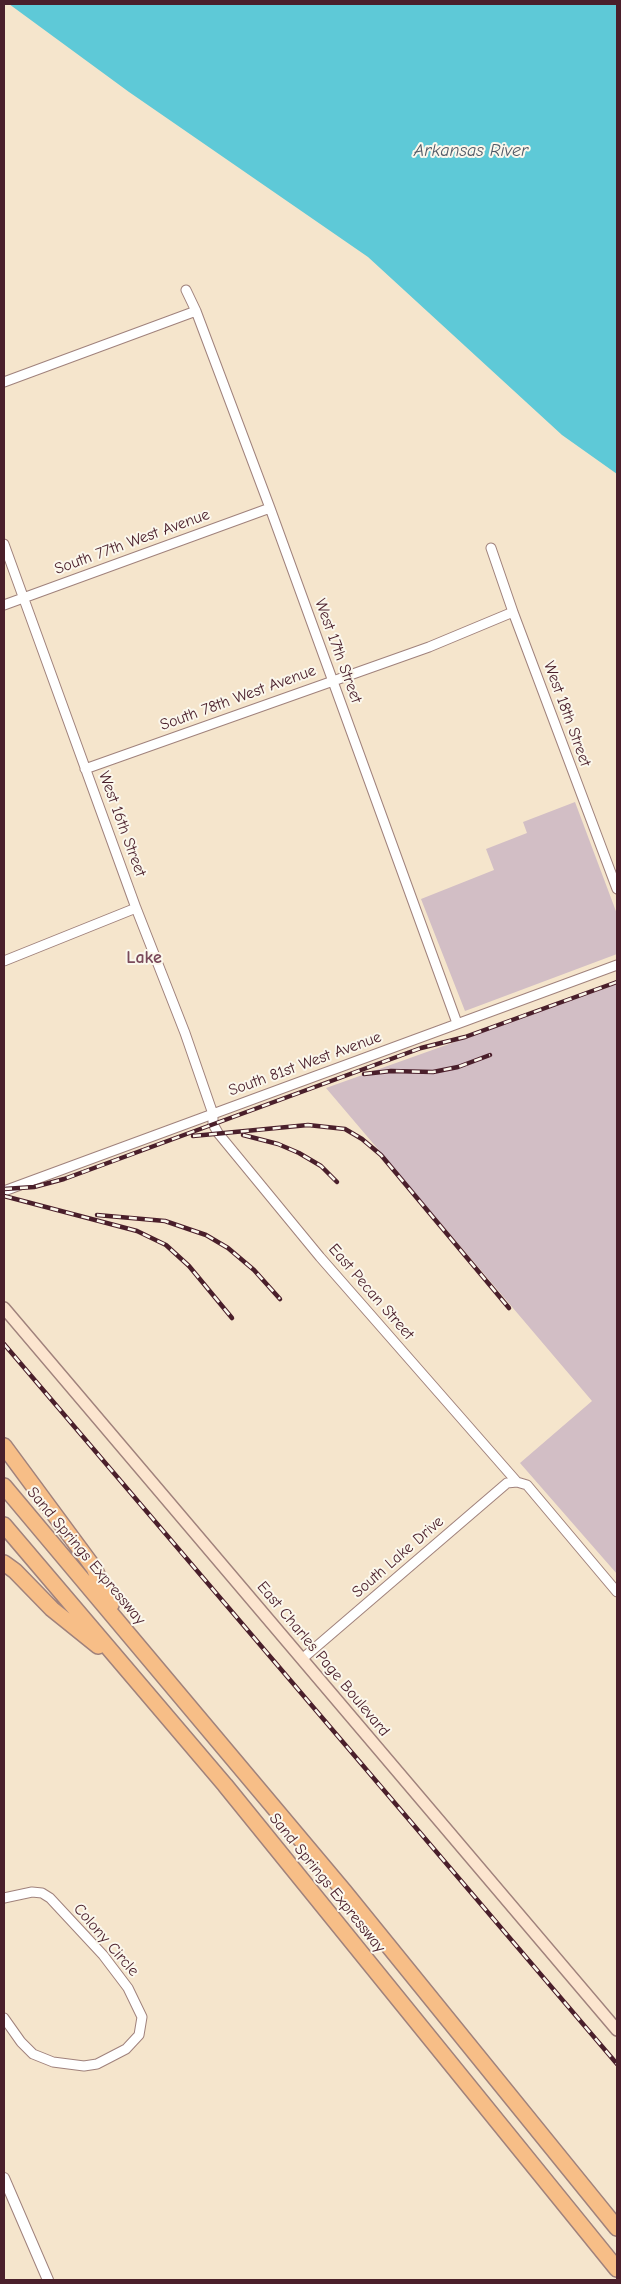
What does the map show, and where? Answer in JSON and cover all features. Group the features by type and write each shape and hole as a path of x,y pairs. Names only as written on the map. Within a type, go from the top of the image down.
{"highway":[{"path":"4,1446 94,1568 119,1622"},
{"name":"Sand Springs Expressway","path":"4,1486 344,1891 617,2228"},
{"name":"Sand Springs Expressway","path":"4,1525 231,1792 617,2269"},
{"path":"4,1563 15,1571 52,1609 128,1669"}],"main road":[{"name":"East Charles Page Boulevard","path":"4,1308 617,2030"}],"street":[{"name":"West 17th Street","path":"186,290 196,311 270,508 457,1023"},
{"path":"4,382 196,311"},
{"name":"South 77th West Avenue","path":"4,605 270,508"},
{"name":"West 16th Street","path":"4,544 136,908 185,1033 213,1114"},
{"name":"West 18th Street","path":"491,548 513,612 617,889"},
{"name":"South 78th West Avenue","path":"85,769 429,647 513,612"},
{"path":"4,960 136,908"},
{"name":"South 81st West Avenue","path":"4,1191 617,965"},
{"name":"East Pecan Street","path":"213,1114 213,1124 218,1133 282,1211 517,1482 527,1485 617,1592"},
{"name":"South Lake Drive","path":"302,1659 507,1483 517,1482"},
{"name":"Colony Circle","path":"4,1898 32,1892 42,1893 50,1898 114,1969 136,2001 142,2017 138,2035 126,2049 97,2064 84,2066 53,2062 33,2054 20,2042 4,2018"},
{"path":"4,2178 48,2280"}],"shaded area":[{"path":"575,802 617,914 617,954 465,1011 421,899 494,870 486,849 527,833 523,822"},
{"path":"617,984 617,1574 520,1463 592,1401 326,1088"}],"water":[{"name":"Arkansas River","path":"9,4 617,4 617,474 562,435 368,257 129,92"}],"railway":[{"path":"4,1189 34,1187 64,1179 421,1048 465,1037 617,982"},
{"path":"364,1074 391,1071 433,1072 458,1067 490,1055"},
{"path":"193,1136 308,1125 345,1129 362,1139 381,1155 509,1308"},
{"path":"243,1135 278,1144 299,1153 321,1166 337,1182"},
{"path":"4,1196 137,1231 166,1245 189,1266 232,1318"},
{"path":"97,1215 165,1221 206,1235 228,1248 254,1270 280,1299"},
{"path":"4,1344 617,2064"}],"district":[{"name":"Lake","path":"144,958"}]}
